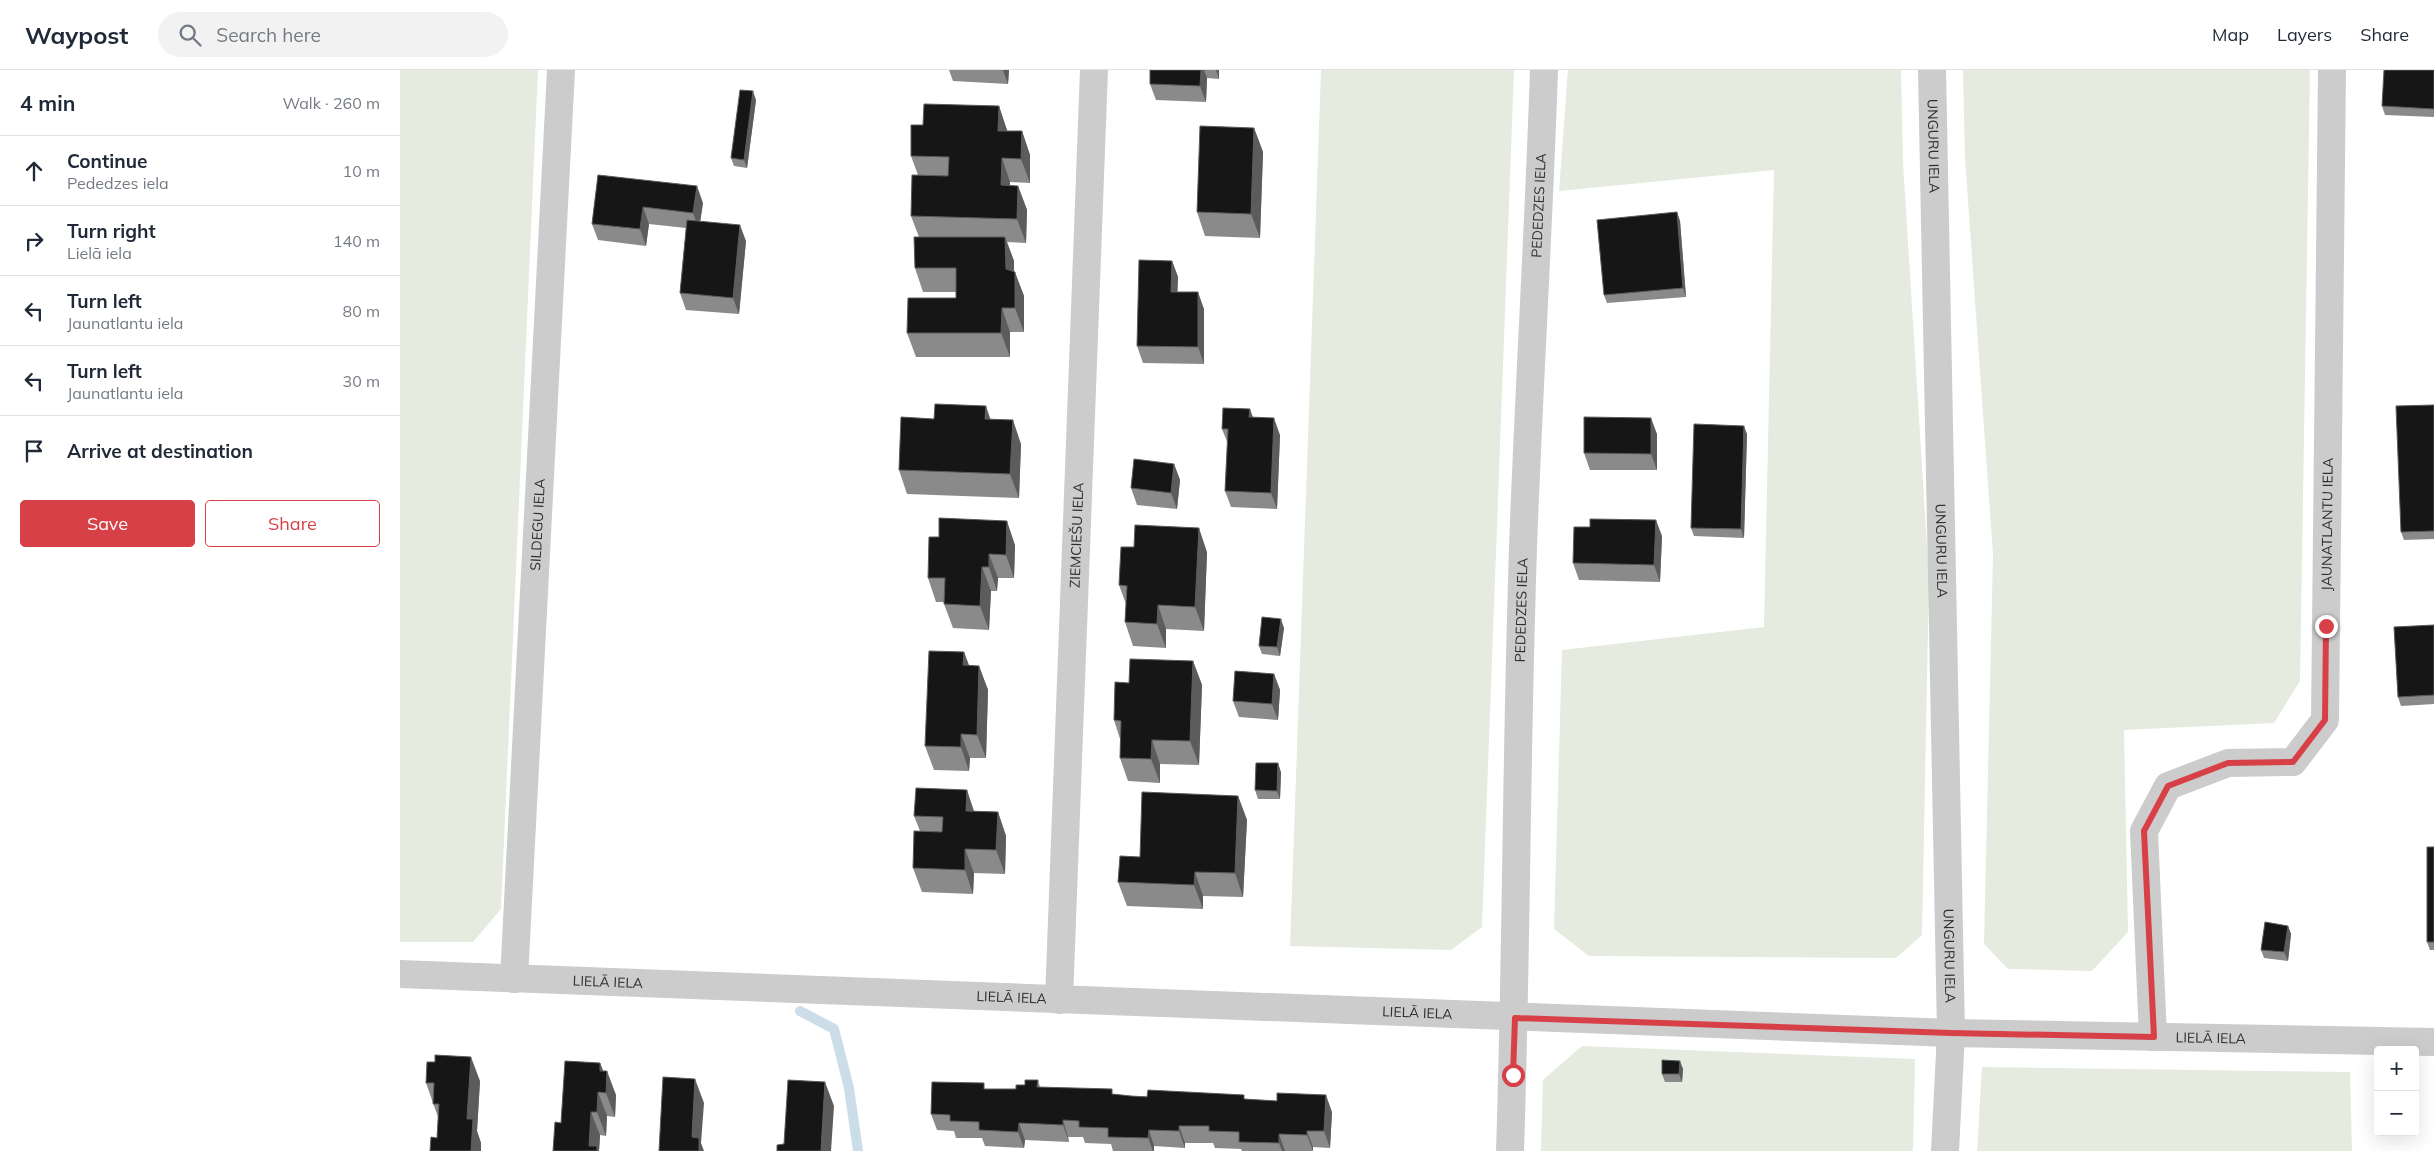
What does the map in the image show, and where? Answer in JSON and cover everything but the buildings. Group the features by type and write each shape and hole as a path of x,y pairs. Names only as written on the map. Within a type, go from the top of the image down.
{"street":[{"name":"SILDEGU IELA","path":"514,979 561,70"},
{"name":"ZIEMCIEŠU IELA","path":"1059,1000 1094,70"},
{"name":"PEDEDZES IELA","path":"1510,1151 1515,1018 1524,521 1539,224 1544,70"},
{"name":"UNGURU IELA","path":"1932,70 1951,1033 1945,1151"},
{"name":"JAUNATLANTU IELA","path":"2154,1037 2144,831 2168,786 2228,763 2293,762 2325,720 2332,70"},
{"name":"LIELĀ IELA","path":"400,974 1515,1018 1951,1033 2434,1042"}],"shaded area":[{"path":"400,70 538,70 501,909 473,942 400,942"},
{"path":"1321,70 1514,70 1482,927 1451,950 1290,946"},
{"path":"1568,70 1901,70 1903,163 1929,578 1922,935 1896,958 1589,956 1554,929 1562,650 1764,627 1774,170 1559,191"},
{"path":"1963,70 2310,70 2300,681 2274,723 2124,730 2128,932 2092,971 2008,969 1984,944 1993,555 1965,158"},
{"path":"1582,1046 1915,1059 1913,1151 1541,1151 1543,1080"},
{"path":"1982,1067 2350,1072 2352,1151 1977,1151"}],"waterway":[{"path":"800,1011 834,1029 849,1088 858,1151"}],"route":[{"path":"1513,1075 1515,1018 1951,1033 2154,1037 2144,831 2168,786 2228,763 2293,762 2325,720 2326,626"}]}
